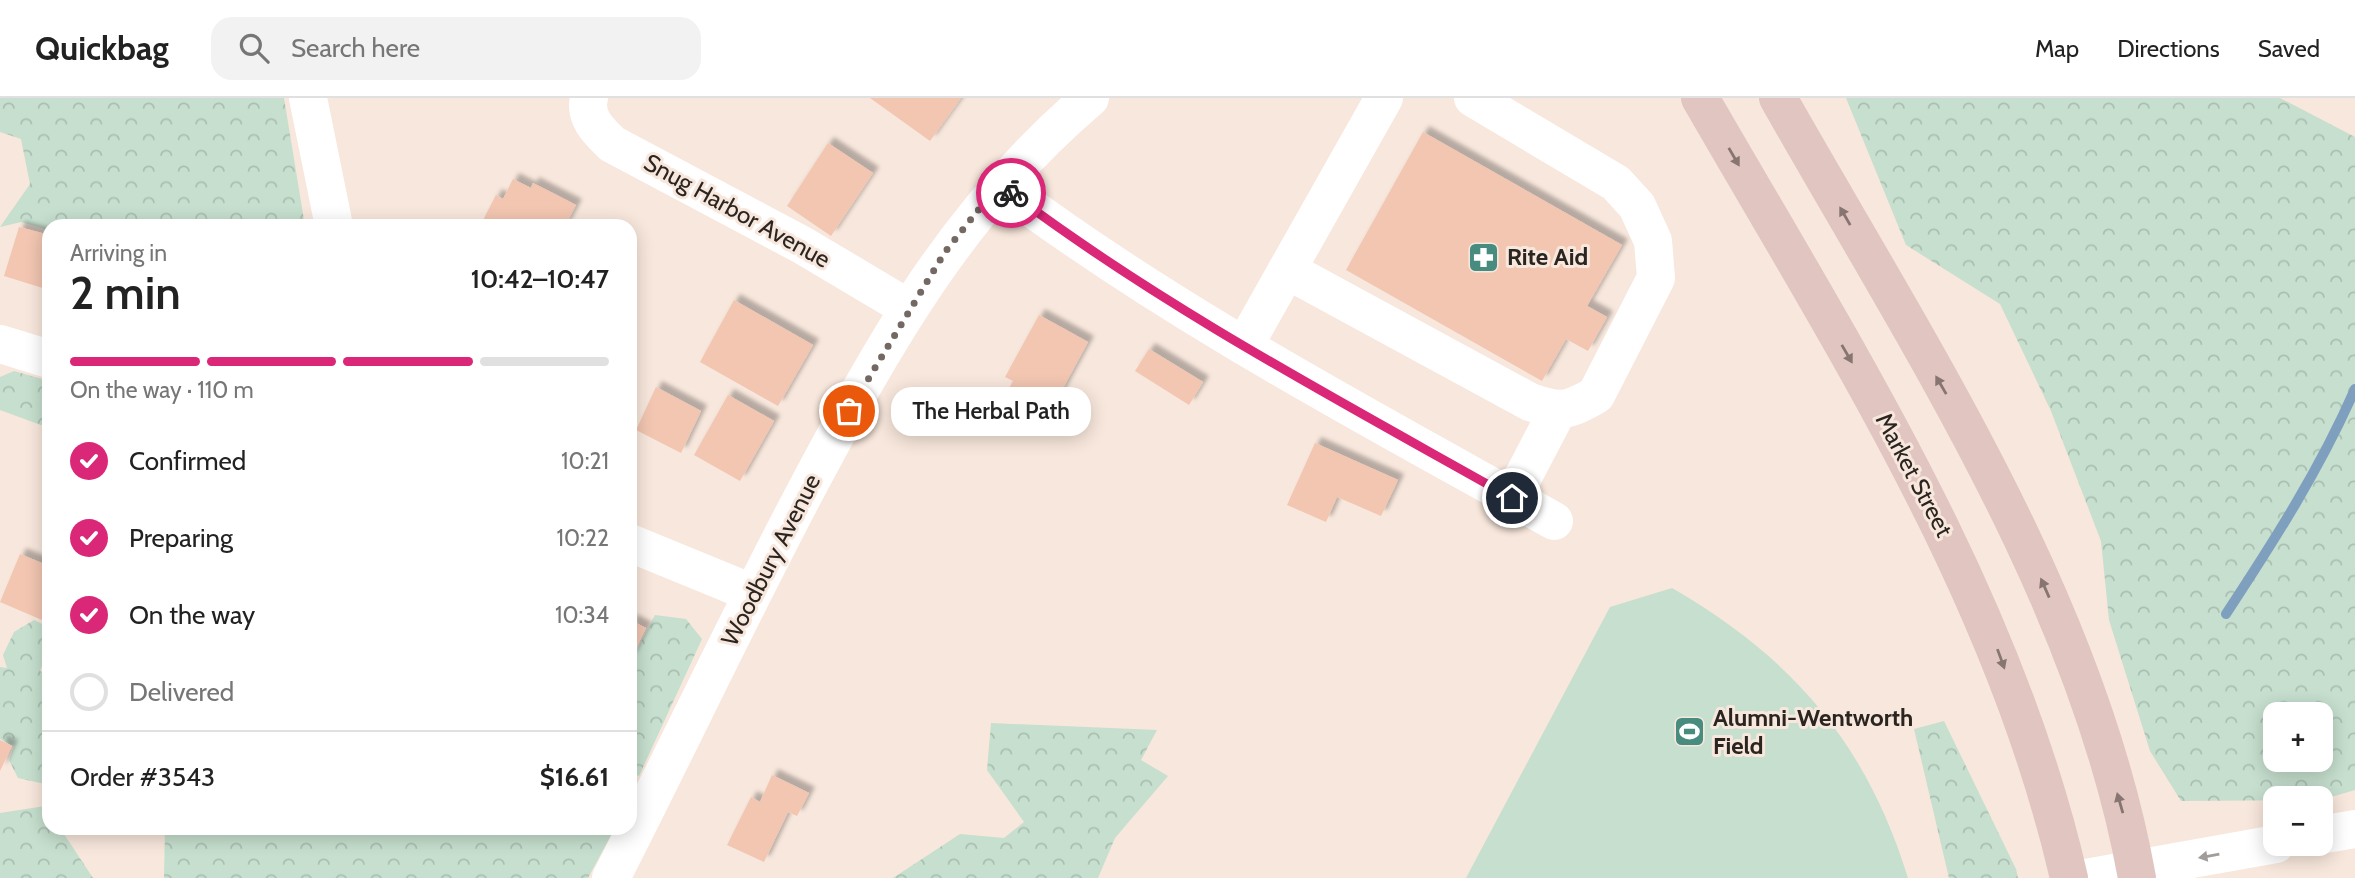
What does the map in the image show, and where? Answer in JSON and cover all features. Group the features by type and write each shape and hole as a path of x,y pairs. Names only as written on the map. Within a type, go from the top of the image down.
{"main road":[{"name":"Market Street","path":"1700,98 1876,404 1970,586 2020,712 2042,777 2069,878"},
{"path":"1778,98 1965,428 2022,539 2049,598 2089,706 2125,822 2136,874"}],"street":[{"path":"307,98 333,219"},
{"name":"Snug Harbor Avenue","path":"589,98 587,107 595,128 612,144 778,232 908,308"},
{"path":"1244,346 1384,98"},
{"path":"1287,270 1530,402 1557,412 1577,406 1596,395 1656,278 1653,241 1637,206 1616,183 1473,98"},
{"name":"Woodbury Avenue","path":"637,827 752,593 837,432 908,308 945,252 999,184 1083,100"},
{"path":"999,184 1051,223 1244,346 1554,522"},
{"path":"0,344 42,357"},
{"path":"1512,498 1557,412"},
{"path":"637,546 752,593"},
{"path":"2333,833 2355,829"},
{"name":"Woodbury Avenue","path":"611,878 633,835"},
{"path":"2086,878 2136,874 2263,847"}],"green space":[{"path":"0,98 284,98 304,219 42,219 42,228 21,222 0,227 30,184 21,139 0,132"},
{"path":"1846,98 2280,98 2355,137 2355,790 2333,796 2333,786 2263,786 2263,800 2181,801 2150,751 2109,620 2101,541 2051,411 2000,304 1906,245"},
{"path":"14,371 42,379 42,425 0,410 0,377"},
{"name":"Alumni-Wentworth Field","path":"1672,588 1754,644 1789,675 1820,709 1847,745 1870,786 1891,830 1908,878 1466,878 1610,607"},
{"path":"655,615 686,619 702,639 639,776 637,775 637,650"},
{"path":"34,620 42,624 42,783 18,778 9,760 14,746 0,739 0,667 7,668 3,655 14,632"},
{"path":"1944,721 2018,878 1949,878 1914,729"},
{"path":"991,723 1157,730 1141,760 1168,776 1115,838 1098,878 893,878 960,834 1004,838 1024,822 987,770"},
{"path":"42,806 42,835 65,835 93,878 0,878 0,813"},
{"path":"165,835 611,835 588,878 164,878"}],"building":[{"path":"870,98 961,98 930,141"},
{"name":"Rite Aid","path":"1423,132 1622,245 1587,306 1607,317 1588,351 1566,339 1542,381 1346,270"},
{"path":"828,143 873,173 831,236 787,206"},
{"path":"513,179 531,188 533,183 576,205 569,219 484,219 496,195 503,199"},
{"path":"19,227 42,233 42,288 4,276"},
{"path":"734,300 813,345 778,406 700,362"},
{"path":"1039,315 1088,342 1055,403 1044,397 1038,410 1007,392 1013,381 1005,377"},
{"path":"1149,349 1203,382 1189,405 1135,371"},
{"path":"656,387 701,411 681,453 637,431"},
{"path":"728,395 774,421 740,481 694,455"},
{"path":"1315,443 1398,480 1381,516 1337,497 1326,522 1287,505"},
{"path":"20,554 42,563 42,620 0,602"},
{"path":"637,624 646,628 637,646"},
{"path":"0,740 12,746 0,771"},
{"path":"772,775 809,793 797,816 788,812 764,862 727,845 751,797 760,802"}],"waterway":[{"path":"2226,614 2279,532 2355,389"}],"way so far":[{"path":"849,411 908,308 945,252 999,184 1011,193"}],"place":[{"name":"Rite Aid","path":"1484,257"},
{"name":"The Herbal Path","path":"849,411"},
{"name":"Alumni-Wentworth Field","path":"1690,732"}],"route":[{"path":"1011,193 1051,223 1229,338 1512,498"}]}
